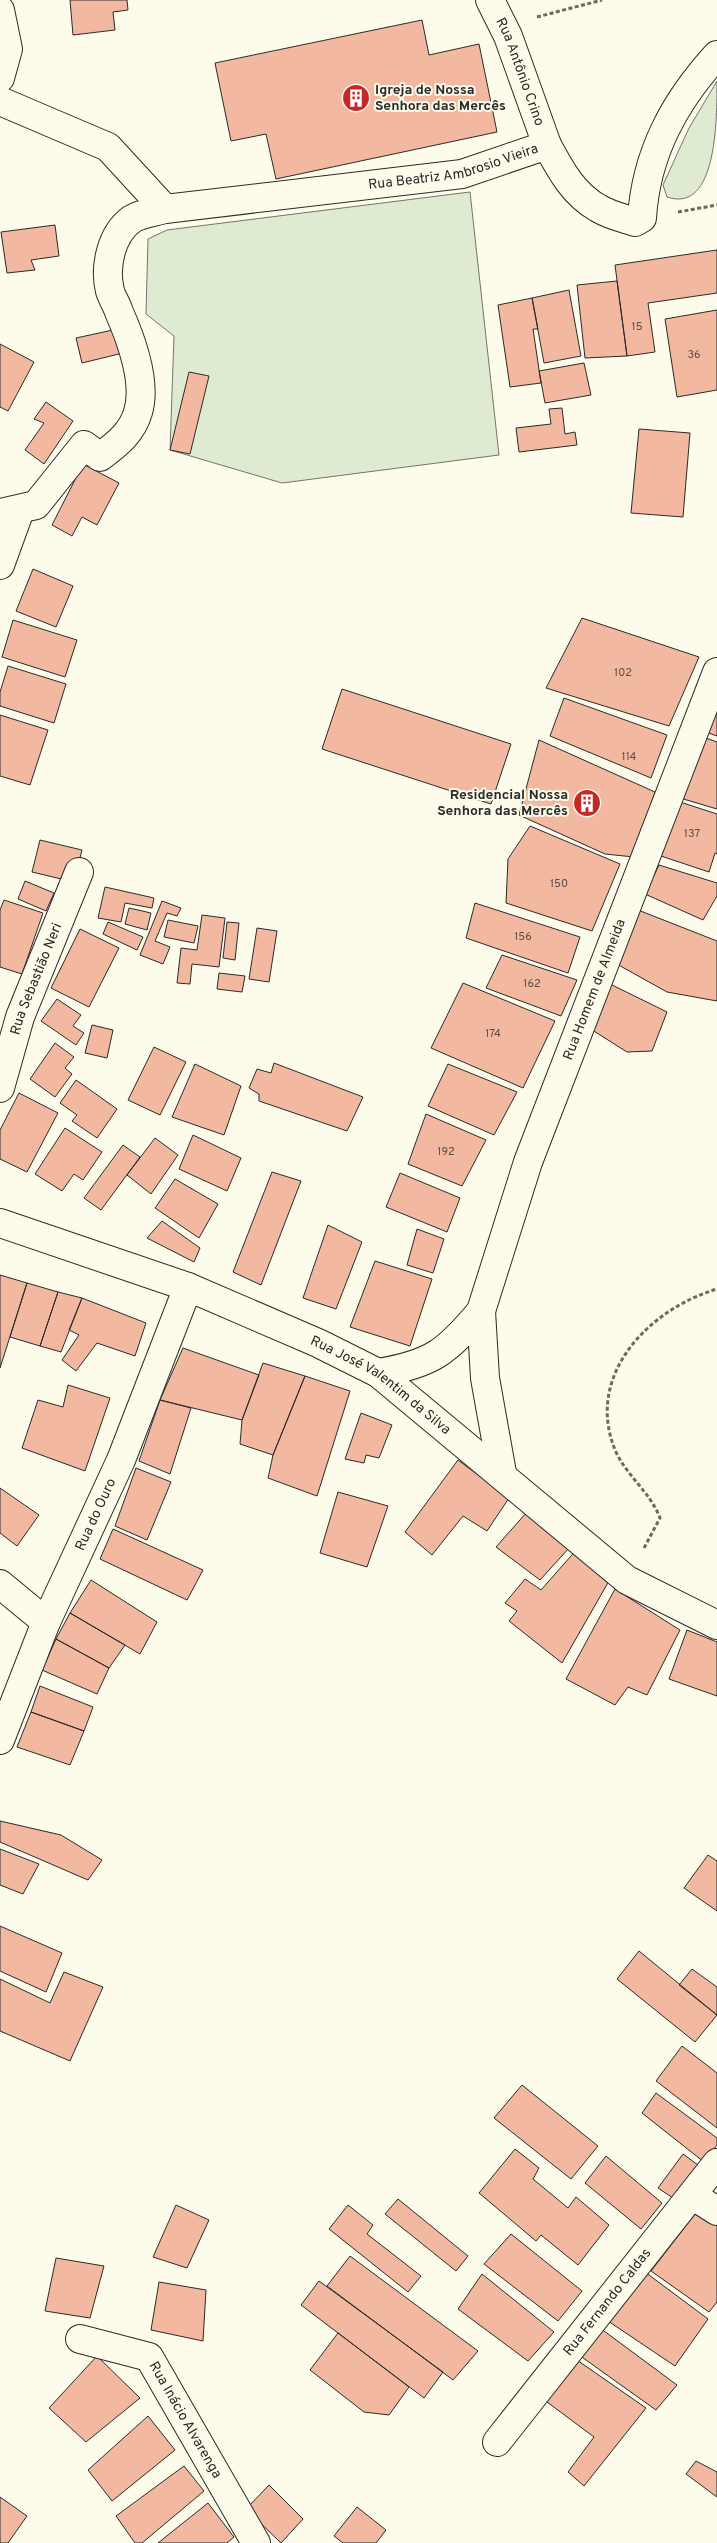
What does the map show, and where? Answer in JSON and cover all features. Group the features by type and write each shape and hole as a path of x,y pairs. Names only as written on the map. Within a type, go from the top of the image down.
{"street":[{"name":"Rua Antônio Crino","path":"490,0 503,26 547,145"},
{"path":"0,10 8,49 0,78"},
{"name":"Rua Beatriz Ambrosio Vieira","path":"165,209 462,174 547,145 562,173 579,194 598,209 635,222 642,218 644,195 658,142 680,101 717,55"},
{"path":"0,101 108,147 165,209 132,219 117,235 110,254 110,291 120,314 141,384 139,410 134,422 121,441 100,457 84,446 36,505 10,512 0,564"},
{"name":"Rua Homem de Almeida","path":"481,1311 528,1162 717,672"},
{"name":"Rua Sebastião Neri","path":"0,1088 10,1013 79,872"},
{"name":"Rua José Valentim da Silva","path":"0,1223 188,1286 318,1343 378,1373 502,1473 628,1580 717,1625"},
{"name":"Rua do Ouro","path":"0,1740 46,1622 122,1460 188,1286"},
{"path":"378,1373 406,1368 436,1356 456,1341 481,1311"},
{"path":"481,1311 484,1378 502,1473"},
{"path":"0,1584 46,1622"},
{"name":"Rua Fernando Caldas","path":"497,2442 717,2163"},
{"path":"692,2195 717,2211"},
{"name":"Rua Inácio Alvarenga","path":"80,2339 149,2357 256,2543"}],"path":[{"path":"503,26 602,0"},
{"path":"628,1580 660,1518 651,1498 625,1467 616,1450 608,1414 609,1392 623,1359 648,1325 684,1301 717,1289"}],"green space":[{"path":"717,81 714,139 711,160 705,178 696,192 684,198 667,197 663,185 689,128"},
{"path":"470,192 499,455 282,483 170,450 174,336 146,314 148,239 167,230"}],"building":[{"path":"70,0 127,0 128,10 113,12 115,30 73,35"},
{"name":"Igreja de Nossa Senhora das Mercês","path":"422,20 429,55 479,44 497,132 276,179 266,134 231,141 215,63"},
{"path":"55,225 59,256 31,260 35,270 7,273 1,232"},
{"path":"717,250 717,293 648,303 655,352 627,356 615,265"},
{"path":"617,281 627,356 585,358 577,285"},
{"path":"569,290 581,356 544,363 532,298"},
{"path":"532,298 538,329 533,329 541,383 510,387 498,305"},
{"path":"717,310 717,390 677,397 665,319"},
{"path":"122,328 127,352 82,363 76,338"},
{"path":"0,344 34,362 8,411 0,407"},
{"path":"584,363 591,395 545,403 539,371"},
{"path":"189,372 209,376 190,454 170,450"},
{"path":"46,402 73,421 44,464 25,450 44,423 34,419"},
{"path":"562,408 565,434 575,432 577,445 519,452 516,428 551,424 549,409"},
{"path":"639,429 690,433 683,517 631,513"},
{"path":"83,464 119,483 97,525 82,517 72,536 52,525"},
{"path":"33,569 73,586 56,627 16,611"},
{"path":"582,618 699,657 669,726 546,688"},
{"path":"13,620 77,640 65,677 2,657"},
{"path":"8,666 66,684 54,723 0,706 0,692"},
{"path":"342,689 511,744 491,804 322,749"},
{"path":"717,695 717,736 703,731"},
{"path":"564,698 667,735 651,778 550,736"},
{"path":"0,715 48,730 30,785 0,776"},
{"path":"703,737 717,742 717,809 680,798"},
{"name":"Residencial Nossa Senhora das Mercês","path":"539,740 655,792 634,857 605,854 519,815"},
{"path":"680,802 717,814 717,854 715,853 709,872 658,855"},
{"path":"530,826 620,864 592,931 506,903 508,859"},
{"path":"40,840 82,850 74,882 32,872"},
{"path":"659,865 717,883 717,896 703,920 645,894"},
{"path":"25,881 54,893 46,911 18,899"},
{"path":"105,887 154,898 152,908 125,903 121,922 98,918"},
{"path":"4,900 43,913 22,974 0,967 0,910"},
{"path":"162,901 181,908 177,916 167,913 155,941 170,947 163,964 140,955"},
{"path":"475,903 580,937 568,973 466,938"},
{"path":"129,908 151,913 147,930 125,924"},
{"path":"638,910 717,941 717,1001 667,992 615,963"},
{"path":"202,915 225,918 219,967 192,964 190,984 177,983 181,948 197,950"},
{"path":"168,920 198,926 194,943 164,937"},
{"path":"108,922 143,937 137,950 103,934"},
{"path":"227,922 239,923 235,960 223,958"},
{"path":"257,928 277,931 269,982 249,979"},
{"path":"80,929 119,948 89,1007 51,988"},
{"path":"502,955 577,980 561,1016 486,988"},
{"path":"219,973 245,976 242,992 217,989"},
{"path":"463,983 555,1021 523,1088 431,1048"},
{"path":"608,983 667,1012 652,1051 627,1052 589,1028"},
{"path":"57,999 81,1015 73,1026 84,1033 76,1045 41,1021"},
{"path":"92,1025 113,1030 107,1058 85,1053"},
{"path":"55,1043 74,1057 65,1068 72,1074 55,1097 30,1079"},
{"path":"154,1047 186,1062 160,1115 128,1100"},
{"path":"274,1063 363,1097 347,1131 259,1101 259,1094 249,1088 257,1069 271,1073"},
{"path":"195,1064 241,1086 224,1135 172,1117"},
{"path":"448,1064 517,1092 494,1135 428,1106"},
{"path":"76,1080 117,1109 97,1138 72,1121 77,1115 60,1103"},
{"path":"19,1093 58,1113 27,1172 0,1159 0,1130"},
{"path":"426,1114 486,1140 462,1186 408,1164"},
{"path":"65,1128 102,1152 83,1180 74,1174 62,1191 35,1174"},
{"path":"193,1135 241,1158 227,1191 179,1169"},
{"path":"155,1138 178,1155 151,1194 127,1175"},
{"path":"123,1145 140,1157 101,1210 84,1198"},
{"path":"272,1172 301,1181 261,1285 233,1272"},
{"path":"400,1173 460,1198 447,1232 386,1207"},
{"path":"175,1179 218,1204 199,1238 155,1208"},
{"path":"162,1221 200,1248 194,1262 147,1238"},
{"path":"328,1225 362,1242 336,1309 303,1298"},
{"path":"417,1229 444,1239 433,1273 407,1265"},
{"path":"375,1261 432,1279 410,1346 350,1327"},
{"path":"0,1275 27,1283 0,1368"},
{"path":"27,1283 58,1292 40,1346 10,1337"},
{"path":"58,1292 82,1298 61,1352 40,1346"},
{"path":"82,1298 146,1323 135,1356 97,1343 76,1371 62,1360 79,1335 69,1330"},
{"path":"183,1348 259,1375 242,1420 160,1400"},
{"path":"263,1363 305,1376 273,1455 240,1444 242,1420"},
{"path":"305,1376 350,1391 317,1496 268,1478 273,1455"},
{"path":"68,1385 110,1398 85,1471 22,1448 38,1400 63,1407"},
{"path":"160,1400 191,1408 170,1474 139,1461"},
{"path":"361,1413 392,1425 379,1458 366,1455 364,1463 345,1459"},
{"path":"458,1460 509,1498 487,1531 463,1516 432,1555 405,1532"},
{"path":"136,1468 171,1482 147,1540 115,1526"},
{"path":"0,1488 39,1515 17,1546 0,1533"},
{"path":"338,1492 388,1506 367,1567 320,1553"},
{"path":"527,1512 570,1547 540,1580 496,1547"},
{"path":"113,1529 203,1570 187,1600 100,1559"},
{"path":"578,1548 613,1574 562,1663 509,1621 517,1611 505,1603 525,1579 541,1590"},
{"path":"91,1580 157,1622 140,1654 70,1613"},
{"path":"615,1589 680,1630 647,1695 628,1687 615,1705 566,1679"},
{"path":"70,1613 125,1645 109,1668 56,1639"},
{"path":"687,1630 717,1642 717,1696 669,1679"},
{"path":"56,1639 109,1668 97,1694 42,1670"},
{"path":"40,1686 93,1707 84,1731 31,1712"},
{"path":"31,1712 84,1731 70,1765 17,1747"},
{"path":"0,1821 61,1835 102,1860 88,1880 0,1842"},
{"path":"0,1849 39,1864 23,1894 0,1885"},
{"path":"708,1855 717,1861 717,1911 684,1888"},
{"path":"0,1926 62,1953 46,1992 0,1971"},
{"path":"639,1951 717,2015 695,2042 617,1979"},
{"path":"692,1969 717,1987 717,2015 679,1985"},
{"path":"64,1972 103,1987 70,2061 0,2031 0,1979 50,2003"},
{"path":"682,2046 717,2073 717,2128 656,2081"},
{"path":"522,2085 598,2146 571,2179 494,2118"},
{"path":"656,2093 717,2138 717,2145 704,2162 642,2113"},
{"path":"515,2149 539,2168 533,2179 568,2208 576,2197 609,2225 578,2265 541,2235 536,2241 479,2193"},
{"path":"683,2154 698,2165 673,2198 658,2188"},
{"path":"606,2156 662,2203 641,2229 585,2183"},
{"path":"398,2199 468,2256 456,2271 385,2214"},
{"path":"176,2205 209,2220 187,2268 153,2257"},
{"path":"348,2205 373,2225 367,2234 421,2276 408,2292 329,2229"},
{"path":"698,2210 717,2225 717,2302 709,2312 651,2271"},
{"path":"511,2234 582,2291 558,2321 484,2264"},
{"path":"350,2256 478,2351 453,2380 327,2286"},
{"path":"56,2258 104,2266 90,2318 45,2311"},
{"path":"645,2272 708,2319 675,2366 608,2321"},
{"path":"482,2274 554,2332 528,2361 458,2309"},
{"path":"319,2281 443,2372 424,2398 301,2305"},
{"path":"159,2282 206,2290 203,2341 151,2330"},
{"path":"600,2328 677,2385 656,2410 579,2355"},
{"path":"338,2333 409,2387 389,2415 364,2412 310,2370"},
{"path":"97,2356 140,2398 86,2442 49,2408"},
{"path":"574,2358 646,2408 584,2486 568,2472 594,2437 543,2399"},
{"path":"148,2416 175,2450 112,2501 88,2470"},
{"path":"696,2461 717,2472 717,2497 686,2474"},
{"path":"184,2466 204,2491 142,2543 135,2543 116,2516"},
{"path":"269,2485 303,2519 281,2543 246,2509"},
{"path":"0,2497 27,2516 8,2543 0,2543"},
{"path":"208,2503 234,2537 227,2543 158,2543"},
{"path":"357,2507 386,2530 376,2543 343,2543 334,2536"}],"place":[{"name":"Igreja de Nossa Senhora das Mercês","path":"356,98"},
{"name":"Residencial Nossa Senhora das Mercês","path":"587,803"}]}
